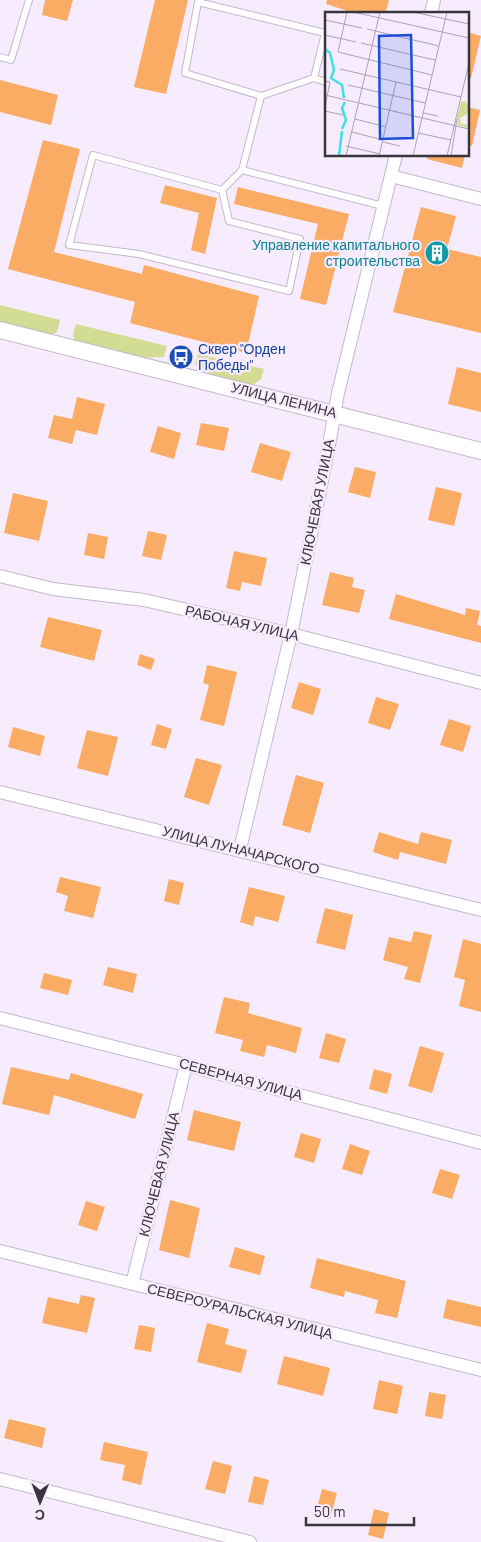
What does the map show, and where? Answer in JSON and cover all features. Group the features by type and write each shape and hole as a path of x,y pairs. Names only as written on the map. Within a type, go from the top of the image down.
{"main road":[{"name":"УЛИЦА ЛЕНИНА","path":"0,330 334,412 481,451"}],"street":[{"name":"КЛЮЧЕВАЯ УЛИЦА","path":"240,849 290,634 334,412 396,156"},
{"path":"391,176 481,199"},
{"name":"РАБОЧАЯ УЛИЦА","path":"0,576 53,589 144,600 290,634 481,683"},
{"name":"УЛИЦА ЛУНАЧАРСКОГО","path":"0,792 240,849 481,910"},
{"name":"СЕВЕРНАЯ УЛИЦА","path":"0,1018 481,1143"},
{"name":"КЛЮЧЕВАЯ УЛИЦА","path":"132,1284 186,1065"},
{"name":"СЕВЕРОУРАЛЬСКАЯ УЛИЦА","path":"0,1251 481,1370"},
{"path":"0,1479 250,1542"}],"lane":[{"path":"0,57 11,60 29,0"},
{"path":"314,78 325,33 198,2 185,73 261,96 314,78 325,82"},
{"path":"222,190 242,170 261,96"},
{"path":"93,156 222,190 229,221 300,239 289,291 139,254 69,245 93,156"},
{"path":"242,170 384,206"}],"green space":[{"path":"0,305 60,320 57,332 50,336 0,324"},
{"path":"76,324 167,346 164,357 138,358 75,342 73,334"},
{"path":"198,354 264,369 261,379 253,385 214,376 195,364"}],"building":[{"path":"45,0 73,0 67,21 42,15"},
{"path":"155,0 188,0 166,94 134,87"},
{"path":"327,0 389,0 386,12 351,12 326,4"},
{"path":"468,32 481,36 471,78 468,77"},
{"path":"0,80 58,95 51,125 0,112"},
{"path":"468,107 480,110 472,146 468,145"},
{"path":"43,140 80,149 54,252 142,274 144,265 259,296 246,353 130,323 135,302 8,269"},
{"path":"427,156 465,156 462,168 427,159"},
{"path":"165,185 217,198 205,254 191,250 199,213 160,203"},
{"path":"238,187 349,214 326,305 300,299 318,224 234,204"},
{"path":"421,207 456,216 447,249 481,257 481,333 393,312"},
{"path":"457,367 481,373 481,412 448,404"},
{"path":"77,397 105,404 97,435 76,430 72,444 48,438 54,415 72,419"},
{"path":"201,423 229,428 224,451 196,445"},
{"path":"158,426 181,433 174,459 150,452"},
{"path":"260,443 291,452 282,481 251,472"},
{"path":"355,467 376,472 370,498 348,492"},
{"path":"436,487 462,493 454,526 428,520"},
{"path":"13,493 48,501 39,541 4,533"},
{"path":"148,531 167,535 161,560 142,556"},
{"path":"88,533 108,537 104,559 84,555"},
{"path":"234,551 267,558 261,586 242,582 240,591 226,588"},
{"path":"330,572 354,578 352,587 365,590 359,613 322,605"},
{"path":"396,594 465,615 466,608 480,611 477,625 481,626 481,643 389,619"},
{"path":"48,617 102,630 94,661 40,647"},
{"path":"140,654 155,659 151,670 137,665"},
{"path":"207,665 237,672 224,726 200,720 209,685 203,683"},
{"path":"299,682 321,689 313,715 291,708"},
{"path":"376,697 399,704 390,730 368,723"},
{"path":"449,719 471,726 463,752 440,745"},
{"path":"157,724 172,729 166,749 151,745"},
{"path":"13,727 45,736 40,756 8,747"},
{"path":"87,730 118,737 108,776 77,768"},
{"path":"196,758 222,765 209,805 184,797"},
{"path":"296,775 324,783 310,833 282,825"},
{"path":"379,832 418,844 421,832 452,840 446,864 400,852 398,860 373,852"},
{"path":"60,877 101,887 93,918 64,911 68,896 56,892"},
{"path":"169,879 184,883 179,905 164,901"},
{"path":"249,887 285,896 278,922 255,916 253,926 240,922"},
{"path":"325,908 353,915 345,950 316,943"},
{"path":"414,931 432,935 420,983 404,979 408,967 383,960 389,937 411,942"},
{"path":"463,939 481,944 481,1012 459,1006 465,980 454,977"},
{"path":"108,967 137,974 133,993 103,985"},
{"path":"44,973 72,980 68,995 40,988"},
{"path":"224,997 250,1003 248,1013 302,1028 296,1053 267,1045 264,1057 240,1051 243,1040 215,1033"},
{"path":"326,1033 346,1039 339,1063 319,1058"},
{"path":"420,1046 444,1053 432,1093 408,1086"},
{"path":"11,1067 69,1080 71,1073 143,1094 135,1119 54,1095 49,1115 2,1104"},
{"path":"374,1069 392,1074 387,1094 369,1089"},
{"path":"194,1110 241,1122 234,1151 187,1140"},
{"path":"301,1133 321,1139 314,1163 294,1157"},
{"path":"350,1144 370,1151 362,1175 342,1169"},
{"path":"440,1169 460,1175 452,1199 432,1193"},
{"path":"170,1200 200,1208 189,1258 159,1250"},
{"path":"86,1201 105,1207 97,1231 78,1225"},
{"path":"235,1247 265,1256 260,1275 229,1267"},
{"path":"317,1258 406,1281 397,1318 375,1313 378,1300 345,1291 344,1297 310,1288"},
{"path":"81,1295 95,1298 87,1333 42,1323 48,1297 79,1304"},
{"path":"447,1299 481,1307 481,1327 443,1318"},
{"path":"207,1323 229,1329 225,1344 247,1350 241,1373 197,1362"},
{"path":"139,1325 155,1328 151,1352 134,1349"},
{"path":"284,1356 330,1368 323,1396 277,1384"},
{"path":"379,1380 403,1386 397,1414 373,1409"},
{"path":"429,1392 446,1395 442,1419 425,1416"},
{"path":"9,1419 46,1428 42,1448 4,1438"},
{"path":"104,1442 148,1452 141,1485 122,1480 125,1465 100,1460"},
{"path":"213,1461 232,1466 225,1494 205,1489"},
{"path":"254,1476 269,1480 263,1505 248,1502"},
{"path":"322,1489 337,1493 330,1519 315,1515"},
{"path":"374,1509 389,1513 383,1539 368,1535"}],"place":[{"name":"Управление капитального строительства","path":"437,253"},
{"name":"Сквер \"Орден Победы\"","path":"181,357"}]}
